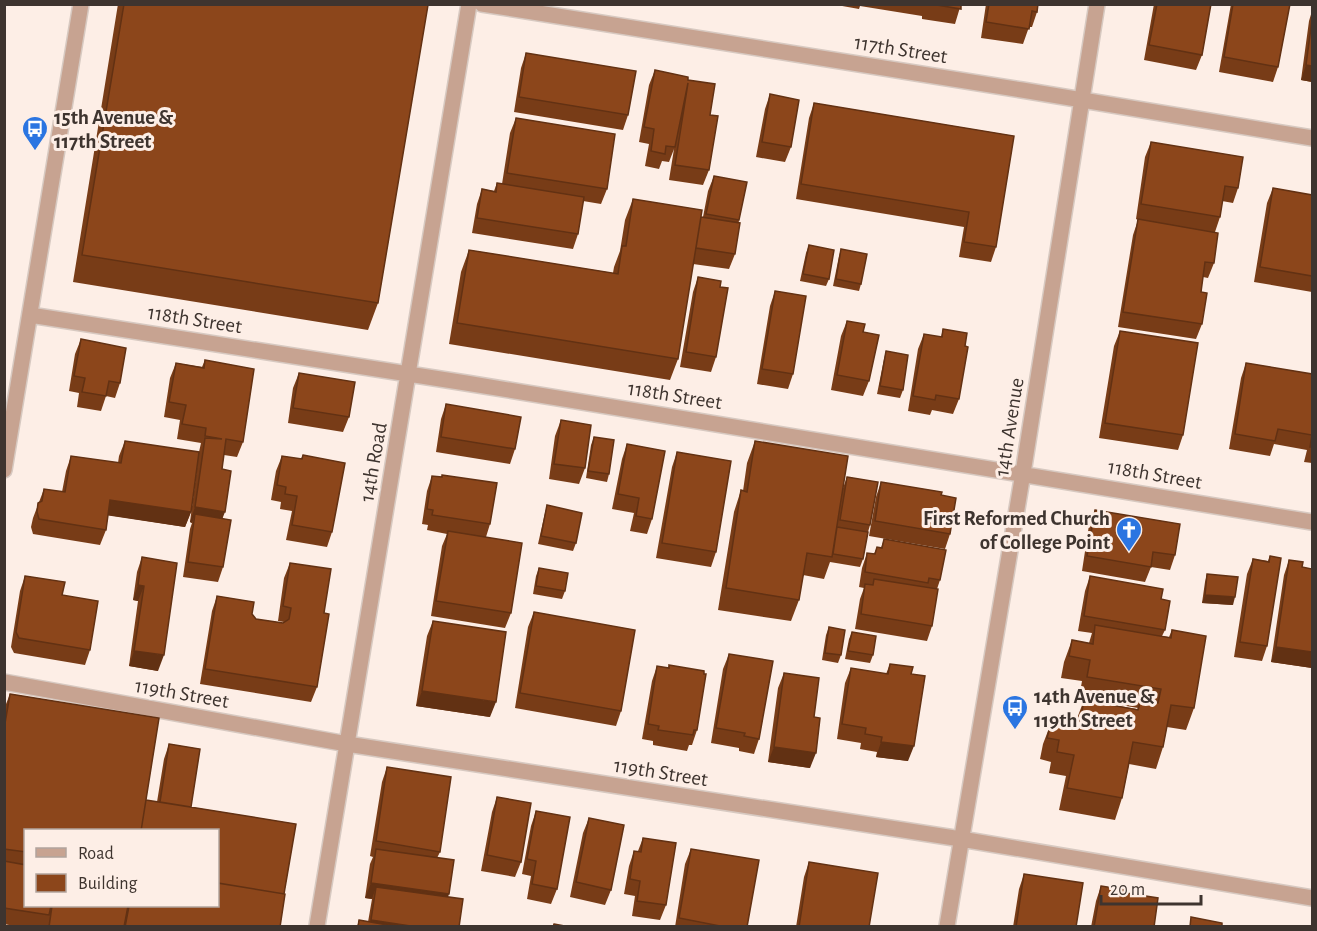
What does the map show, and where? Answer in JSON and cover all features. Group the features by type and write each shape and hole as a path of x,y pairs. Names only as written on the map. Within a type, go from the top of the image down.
{"street":[{"path":"4,470 81,4"},
{"name":"14th Road","path":"317,927 469,4"},
{"name":"117th Street","path":"482,4 1312,138"},
{"name":"14th Avenue","path":"947,927 1023,473 1097,4"},
{"name":"118th Street","path":"30,315 1023,473 1312,522"},
{"name":"119th Street","path":"4,682 346,744 961,839 1312,898"}],"building":[{"path":"124,4 428,5 378,303 82,255"},
{"path":"931,4 961,4 961,9"},
{"path":"989,4 1038,4 1037,12 1032,11 1029,29 986,22"},
{"path":"1157,4 1211,4 1202,55 1149,45"},
{"path":"1233,4 1290,4 1278,67 1224,57"},
{"path":"1312,20 1312,66 1306,65"},
{"path":"526,53 636,71 628,115 519,97"},
{"path":"655,70 688,77 688,80 715,84 710,115 718,116 709,170 675,165 688,83 675,147 666,146 665,154 651,151 654,129 644,127"},
{"path":"770,94 799,100 791,147 762,142"},
{"path":"814,103 1014,136 996,247 964,242 969,212 801,184"},
{"path":"516,118 615,134 607,189 507,173"},
{"path":"1151,142 1243,157 1238,188 1225,186 1220,217 1141,204"},
{"path":"714,176 747,182 739,220 706,214"},
{"path":"497,183 584,197 578,234 477,218 482,189 496,192"},
{"path":"1273,188 1312,195 1312,276 1260,267"},
{"path":"633,199 702,210 678,359 457,323 469,250 618,274 622,246 626,246"},
{"path":"701,217 740,223 735,254 696,248"},
{"path":"1138,219 1218,233 1214,263 1205,262 1201,292 1207,293 1202,324 1123,312"},
{"path":"809,245 834,250 829,279 803,274"},
{"path":"841,249 867,254 861,284 836,279"},
{"path":"698,277 721,281 720,287 728,288 716,357 686,352"},
{"path":"775,291 806,296 793,374 762,369"},
{"path":"847,321 865,324 863,332 879,335 869,381 837,375"},
{"path":"943,329 967,333 965,346 968,347 959,399 936,395 935,400 913,396 924,334 942,337"},
{"path":"1120,331 1198,343 1183,435 1105,423"},
{"path":"81,339 126,348 120,383 109,381 106,396 82,392 85,378 74,376"},
{"path":"886,351 908,355 903,390 880,386"},
{"path":"205,360 254,369 243,442 226,439 222,469 231,471 225,512 195,507 205,438 222,439 205,436 206,428 182,424 186,405 169,402 176,363 204,368"},
{"path":"1246,363 1312,374 1312,435 1278,429 1275,441 1235,434"},
{"path":"299,373 355,382 349,417 293,408"},
{"path":"446,404 521,417 515,449 441,437"},
{"path":"561,420 591,425 585,468 554,464"},
{"path":"594,437 614,440 609,474 588,471"},
{"path":"125,441 199,452 191,512 110,500 106,530 39,519 38,503 42,501 44,489 65,492 71,456 121,463"},
{"path":"755,441 848,456 832,557 807,553 799,600 726,588 741,490 747,492"},
{"path":"627,444 665,451 652,519 636,516 639,498 618,494"},
{"path":"677,452 731,461 716,552 662,543"},
{"path":"303,455 345,463 332,532 292,525 297,496 285,494 286,487 277,485 282,456 302,459"},
{"path":"442,475 497,483 490,524 432,515 433,510 427,509 432,476 442,477"},
{"path":"847,477 878,482 870,525 840,520"},
{"path":"881,482 942,492 941,495 956,498 950,534 875,521"},
{"path":"547,505 582,513 576,543 541,536"},
{"name":"First Reformed Church of College Point","path":"1095,510 1180,524 1175,555 1153,552 1151,567 1087,556"},
{"path":"195,514 231,520 223,567 188,562"},
{"path":"837,527 868,532 863,559 833,554"},
{"path":"448,531 522,543 511,613 436,601"},
{"path":"884,539 946,550 940,580 929,578 928,583 865,572 867,553 875,554 877,547 882,548"},
{"path":"1270,556 1281,558 1267,646 1240,642 1253,559 1269,562"},
{"path":"142,557 177,563 164,655 134,651 144,586 138,585"},
{"path":"1289,560 1303,562 1302,567 1312,569 1312,652 1276,647"},
{"path":"290,563 331,569 324,613 329,614 317,687 205,669 217,596 254,602 252,614 256,619 283,623 289,619 291,608 283,606"},
{"path":"539,568 568,573 565,591 536,586"},
{"path":"1207,574 1238,577 1235,597 1205,595"},
{"path":"25,576 65,582 62,595 98,601 90,650 19,638 16,632"},
{"path":"1090,576 1163,589 1161,599 1170,601 1165,630 1084,616"},
{"path":"874,579 938,589 932,626 861,614 865,584 873,585"},
{"path":"534,612 635,630 621,711 520,693"},
{"path":"433,621 506,632 496,702 422,691"},
{"path":"1095,625 1171,638 1172,630 1206,636 1194,708 1171,705 1163,747 1133,742 1122,798 1067,788 1074,755 1057,752 1059,740 1047,738 1051,723 1079,728 1084,700 1138,710 1141,700 1158,703 1161,689 1087,677 1090,660 1069,656 1072,640 1093,644"},
{"path":"829,627 845,630 841,655 825,653"},
{"path":"852,632 876,636 873,655 848,651"},
{"path":"729,654 773,661 759,739 744,736 745,733 716,728"},
{"path":"890,664 913,667 911,674 925,676 914,746 881,742 882,737 865,734 866,728 842,724 851,668 888,674"},
{"path":"669,665 704,671 706,674 697,730 694,730 693,735 658,730 659,726 648,724 657,666 669,668"},
{"path":"784,673 819,678 814,717 820,718 816,753 774,747"},
{"path":"10,694 159,718 141,829 24,829 24,852 4,849 4,729"},
{"path":"169,744 200,749 191,807 160,802"},
{"path":"387,767 451,777 440,852 376,841"},
{"path":"497,797 531,803 521,862 487,855"},
{"path":"146,800 296,824 284,894 219,883 219,829 141,829"},
{"path":"536,811 570,817 557,889 532,884 536,861 527,859"},
{"path":"589,818 624,825 611,890 576,882"},
{"path":"643,838 676,843 666,905 637,901 640,881 630,879 634,851 641,852"},
{"path":"376,849 454,860 449,894 371,883"},
{"path":"691,849 759,860 747,927 725,927 679,918"},
{"path":"4,861 24,865 24,907 51,907 49,915 4,908"},
{"path":"809,862 878,873 869,927 799,927"},
{"path":"1024,874 1083,883 1076,927 1016,927"},
{"path":"219,883 285,894 280,927 125,927 129,907 219,907"},
{"path":"1101,886 1158,898 1154,927 1094,927"},
{"path":"376,887 463,899 459,927 417,927 371,920"},
{"path":"52,907 128,907 124,927 49,927"},
{"path":"1191,917 1222,923 1222,927 1190,927"},
{"path":"359,920 399,927 358,927"},
{"path":"554,924 570,927 553,927"}],"place":[{"name":"15th Avenue & 117th Street","path":"35,152"},
{"name":"First Reformed Church of College Point","path":"1129,553"},
{"name":"14th Avenue & 119th Street","path":"1015,731"}]}
